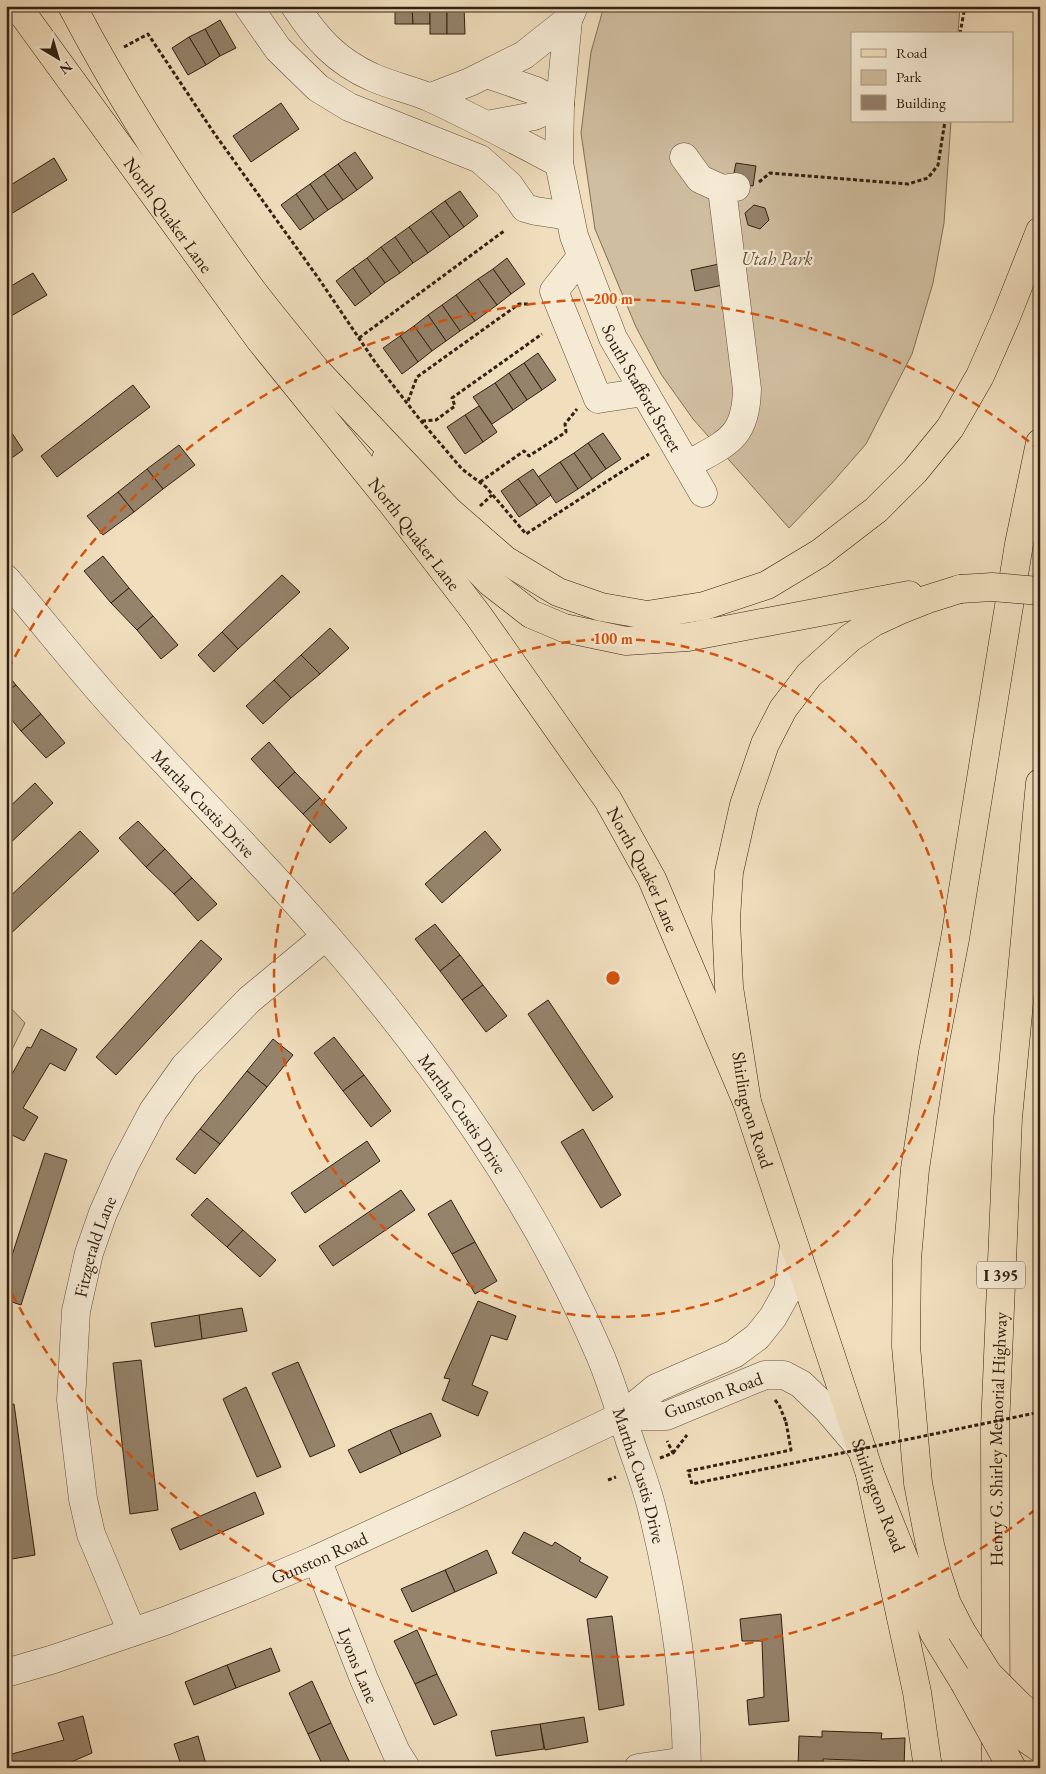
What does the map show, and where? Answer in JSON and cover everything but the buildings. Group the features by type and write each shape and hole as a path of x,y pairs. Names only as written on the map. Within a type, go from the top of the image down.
{"main road":[{"name":"North Quaker Lane","path":"17,6 260,340 391,502 478,615 608,800 652,879 747,1102"},
{"name":"North Quaker Lane","path":"72,6 100,60 186,197 248,286 450,540 490,582 531,614 564,628 626,641 688,637 898,596 960,589"},
{"path":"315,369 449,511 505,560 558,592 601,606 647,615 704,606 767,585 820,554 876,510 916,471 950,428 980,376 1006,318 1040,231"},
{"path":"1040,443 1019,544 955,939 933,1052 915,1169 907,1259 906,1346 918,1483 930,1545 947,1604 961,1631 988,1674 1020,1706 1040,1722"},
{"name":"Shirlington Road","path":"1040,591 992,587 960,589 928,598 874,622 850,638 809,675 783,709 765,744 744,805 729,872 726,919 729,987 747,1102 866,1463 934,1633 964,1682 1010,1728 1040,1748"},
{"name":"Henry G. Shirley Memorial Highway","path":"996,1768 995,1428 1008,1118 1040,783"},
{"path":"866,1463 917,1692 928,1768"},
{"path":"964,1682 1012,1768"}],"street":[{"path":"248,6 278,49 318,88 349,107 480,159 509,185 525,208 569,216"},
{"path":"295,6 313,33 327,48 345,62 372,78 431,98 559,163"},
{"path":"431,98 487,74 524,55 571,13"},
{"name":"South Stafford Street","path":"571,13 560,104 559,163 569,216 581,256 613,338 703,493"},
{"path":"487,74 536,91 560,104"},
{"path":"428,139 431,98"},
{"path":"487,125 534,116 560,104"},
{"path":"684,157 700,179 729,188 747,389 747,406 740,428 724,444 687,465"},
{"path":"581,256 554,291 598,399 644,392"},
{"name":"Martha Custis Drive","path":"6,579 113,706 326,936 438,1076 479,1134 517,1195 558,1268 585,1322 622,1416 652,1506 668,1582 685,1715 687,1764"},
{"name":"Fitzgerald Lane","path":"132,1632 91,1534 83,1499 73,1418 71,1400 76,1311 89,1253 103,1214 124,1166 153,1111 185,1066 249,1000 326,936"},
{"name":"Gunston Road","path":"6,1673 54,1659 132,1632 233,1594 317,1559 622,1416 656,1388 734,1354 757,1337 773,1317 788,1290 794,1245"},
{"name":"Gunston Road","path":"622,1416 666,1416 765,1375 784,1376 801,1384 827,1409 866,1463"},
{"name":"Lyons Lane","path":"317,1559 364,1680 396,1752 406,1768"},
{"path":"638,1768 687,1764"}],"path":[{"path":"960,32 965,6"},
{"path":"124,47 148,34 214,133 375,362 421,421 462,469 480,482 526,534 649,454"},
{"path":"729,188 752,187 770,173 908,184 928,178 938,165 946,122"},
{"path":"359,338 504,231"},
{"path":"408,402 417,377 519,304 528,304"},
{"path":"421,421 436,420 455,406 452,398 542,334"},
{"path":"480,482 524,451 529,456 566,432 565,424 579,407"},
{"path":"478,507 492,495"},
{"path":"786,1422 791,1450 688,1471 692,1484 1040,1412"}],"green space":[{"name":"Utah Park","path":"604,6 960,6 958,32 851,32 851,122 951,122 944,223 933,283 912,354 866,444 789,528 693,419 661,374 636,327 595,229 581,133 591,52"},
{"path":"6,1003 25,1023 6,1062"}]}
